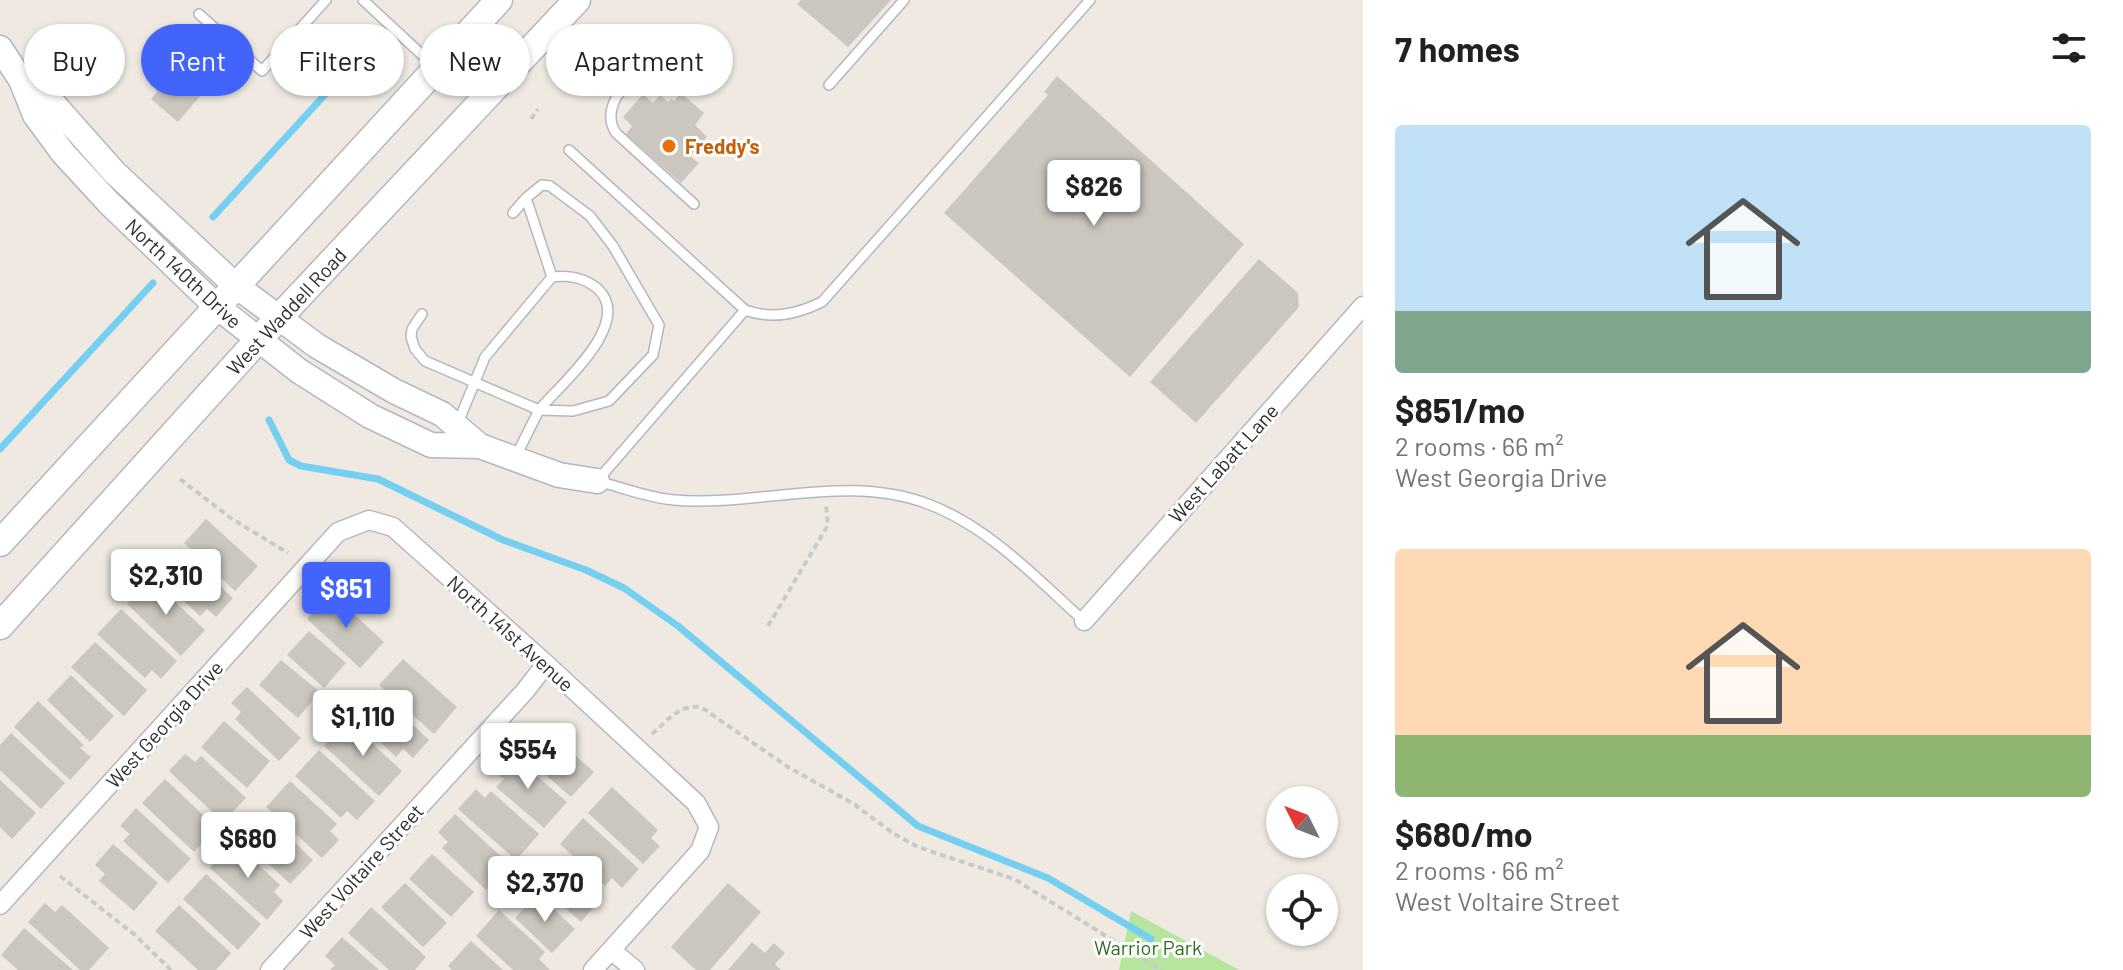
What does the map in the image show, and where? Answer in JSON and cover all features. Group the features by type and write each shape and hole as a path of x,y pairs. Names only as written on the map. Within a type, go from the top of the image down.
{"main road":[{"path":"477,24 499,0"},
{"name":"West Waddell Road","path":"0,626 278,318 577,0"},
{"path":"0,543 420,87"}],"street":[{"name":"North 140th Drive","path":"0,48 21,80 35,115 63,153 109,203 216,306 299,371 370,416 431,445 480,446 559,475 597,481"},
{"name":"North 140th Drive","path":"21,80 51,101 114,172 235,285 317,346 394,391 442,414 480,446"},
{"name":"West Labatt Lane","path":"1084,621 1363,306"},
{"name":"North 141st Avenue","path":"369,520 393,527 696,803 709,827 700,851 611,950"},
{"name":"West Georgia Drive","path":"0,905 338,532 369,520"},
{"name":"West Voltaire Street","path":"270,970 525,691 546,664"},
{"path":"593,970 611,950 635,970"}],"lane":[{"path":"199,14 262,71 326,0"},
{"path":"363,0 420,53"},
{"path":"829,85 904,0"},
{"path":"569,150 745,310 761,316 799,313 822,302 1090,0"},
{"path":"618,96 610,111 610,124 616,133 694,204"},
{"path":"422,314 412,329 415,349 425,361 539,410 573,411 609,401 653,355 659,325 613,246 590,216 550,186 542,185 513,213"},
{"path":"526,198 552,277"},
{"path":"456,426 485,357 552,277 568,275 583,279 604,295 609,306 602,338 539,410 515,458"},
{"path":"745,310 597,481 672,500 729,500 860,490 902,496 957,517 982,532 1084,621"}],"path":[{"path":"531,119 538,109"},
{"path":"180,479 232,519 288,553"},
{"path":"768,626 828,525 825,493"},
{"path":"652,734 678,710 701,707 788,767 854,804 894,834 918,847 1014,879 1161,970"},
{"path":"60,876 135,935 171,970"}],"green space":[{"name":"Warrior Park","path":"1131,911 1239,970 1119,970"}],"building":[{"path":"801,0 891,0 848,47 797,4"},
{"path":"1057,76 1244,244 1130,377 944,213 1048,95 1044,92"},
{"path":"154,96 200,96 178,122 151,99"},
{"name":"Freddy's","path":"641,96 653,103 659,96 668,102 671,99 674,101 678,96 684,96 704,113 695,125 707,137 690,156 699,163 681,183 626,134 632,126 623,117"},
{"path":"1259,259 1298,293 1299,307 1196,423 1150,382"},
{"path":"206,519 258,566 235,591 184,543"},
{"path":"179,548 233,598 216,617 207,609 200,616 155,574"},
{"path":"151,579 205,630 181,656 127,604"},
{"path":"331,593 384,642 360,668 307,619"},
{"path":"121,609 177,661 161,679 152,670 145,678 97,634"},
{"path":"309,631 346,663 324,688 287,655"},
{"path":"95,642 147,690 124,716 71,667"},
{"path":"403,659 457,707 434,734 379,685"},
{"path":"281,660 320,692 298,718 259,685"},
{"path":"71,675 114,716 90,742 47,700"},
{"path":"247,687 301,738 279,761 235,719 241,712 231,703"},
{"path":"375,689 429,740 413,758 403,749 396,757 351,714"},
{"path":"38,701 84,745 80,748 91,757 70,780 14,727"},
{"path":"347,720 402,771 379,796 324,746"},
{"path":"224,721 270,761 247,788 201,747"},
{"path":"533,728 542,737 548,731 594,772 571,797 515,748"},
{"path":"11,733 65,783 41,809 0,770 0,745"},
{"path":"319,750 375,801 357,820 347,811 341,818 295,776"},
{"path":"509,752 567,802 544,828 496,787 504,779 493,770"},
{"path":"185,754 195,762 201,756 246,798 223,822 169,771"},
{"path":"165,779 217,828 194,852 142,803"},
{"path":"0,780 36,813 12,839 0,827"},
{"path":"290,781 337,824 330,831 339,840 322,858 266,807"},
{"path":"612,787 658,830 651,838 660,846 643,864 588,813"},
{"path":"476,789 485,798 491,791 539,834 516,860 458,809"},
{"path":"136,808 191,859 168,883 123,841 130,834 120,826"},
{"path":"264,813 313,860 290,884 241,838"},
{"path":"455,814 509,864 486,890 442,848 448,842 438,832"},
{"path":"583,818 639,869 622,888 612,878 605,886 560,844"},
{"path":"234,842 280,885 274,892 283,901 267,920 210,868"},
{"path":"113,844 158,883 134,911 99,881 105,874 95,865"},
{"path":"432,854 474,892 451,917 409,879"},
{"path":"565,864 602,897 581,922 544,889"},
{"path":"206,874 261,924 238,950 183,899"},
{"path":"405,883 447,923 423,947 381,907"},
{"path":"728,883 761,912 710,970 696,970 671,947"},
{"path":"538,894 575,929 552,953 515,918"},
{"path":"45,903 55,912 62,905 109,948 89,970 80,970 28,922"},
{"path":"179,905 231,953 216,970 198,970 155,931"},
{"path":"371,907 426,957 415,970 389,970 348,933"},
{"path":"499,910 545,952 539,959 550,970 513,970 476,936"},
{"path":"24,928 73,970 18,970 1,955"},
{"path":"342,937 379,970 330,970 335,965 325,956"},
{"path":"471,941 503,970 452,970 448,966"},
{"path":"752,942 765,953 774,943 785,953 775,964 781,970 728,970"}],"waterway":[{"path":"213,217 324,96"},
{"path":"0,449 153,283"},
{"path":"269,420 289,460 301,466 378,479 503,540 586,570 624,588 678,626 918,826 1048,878 1151,939"}],"place":[{"name":"Freddy's","path":"669,146"}]}
